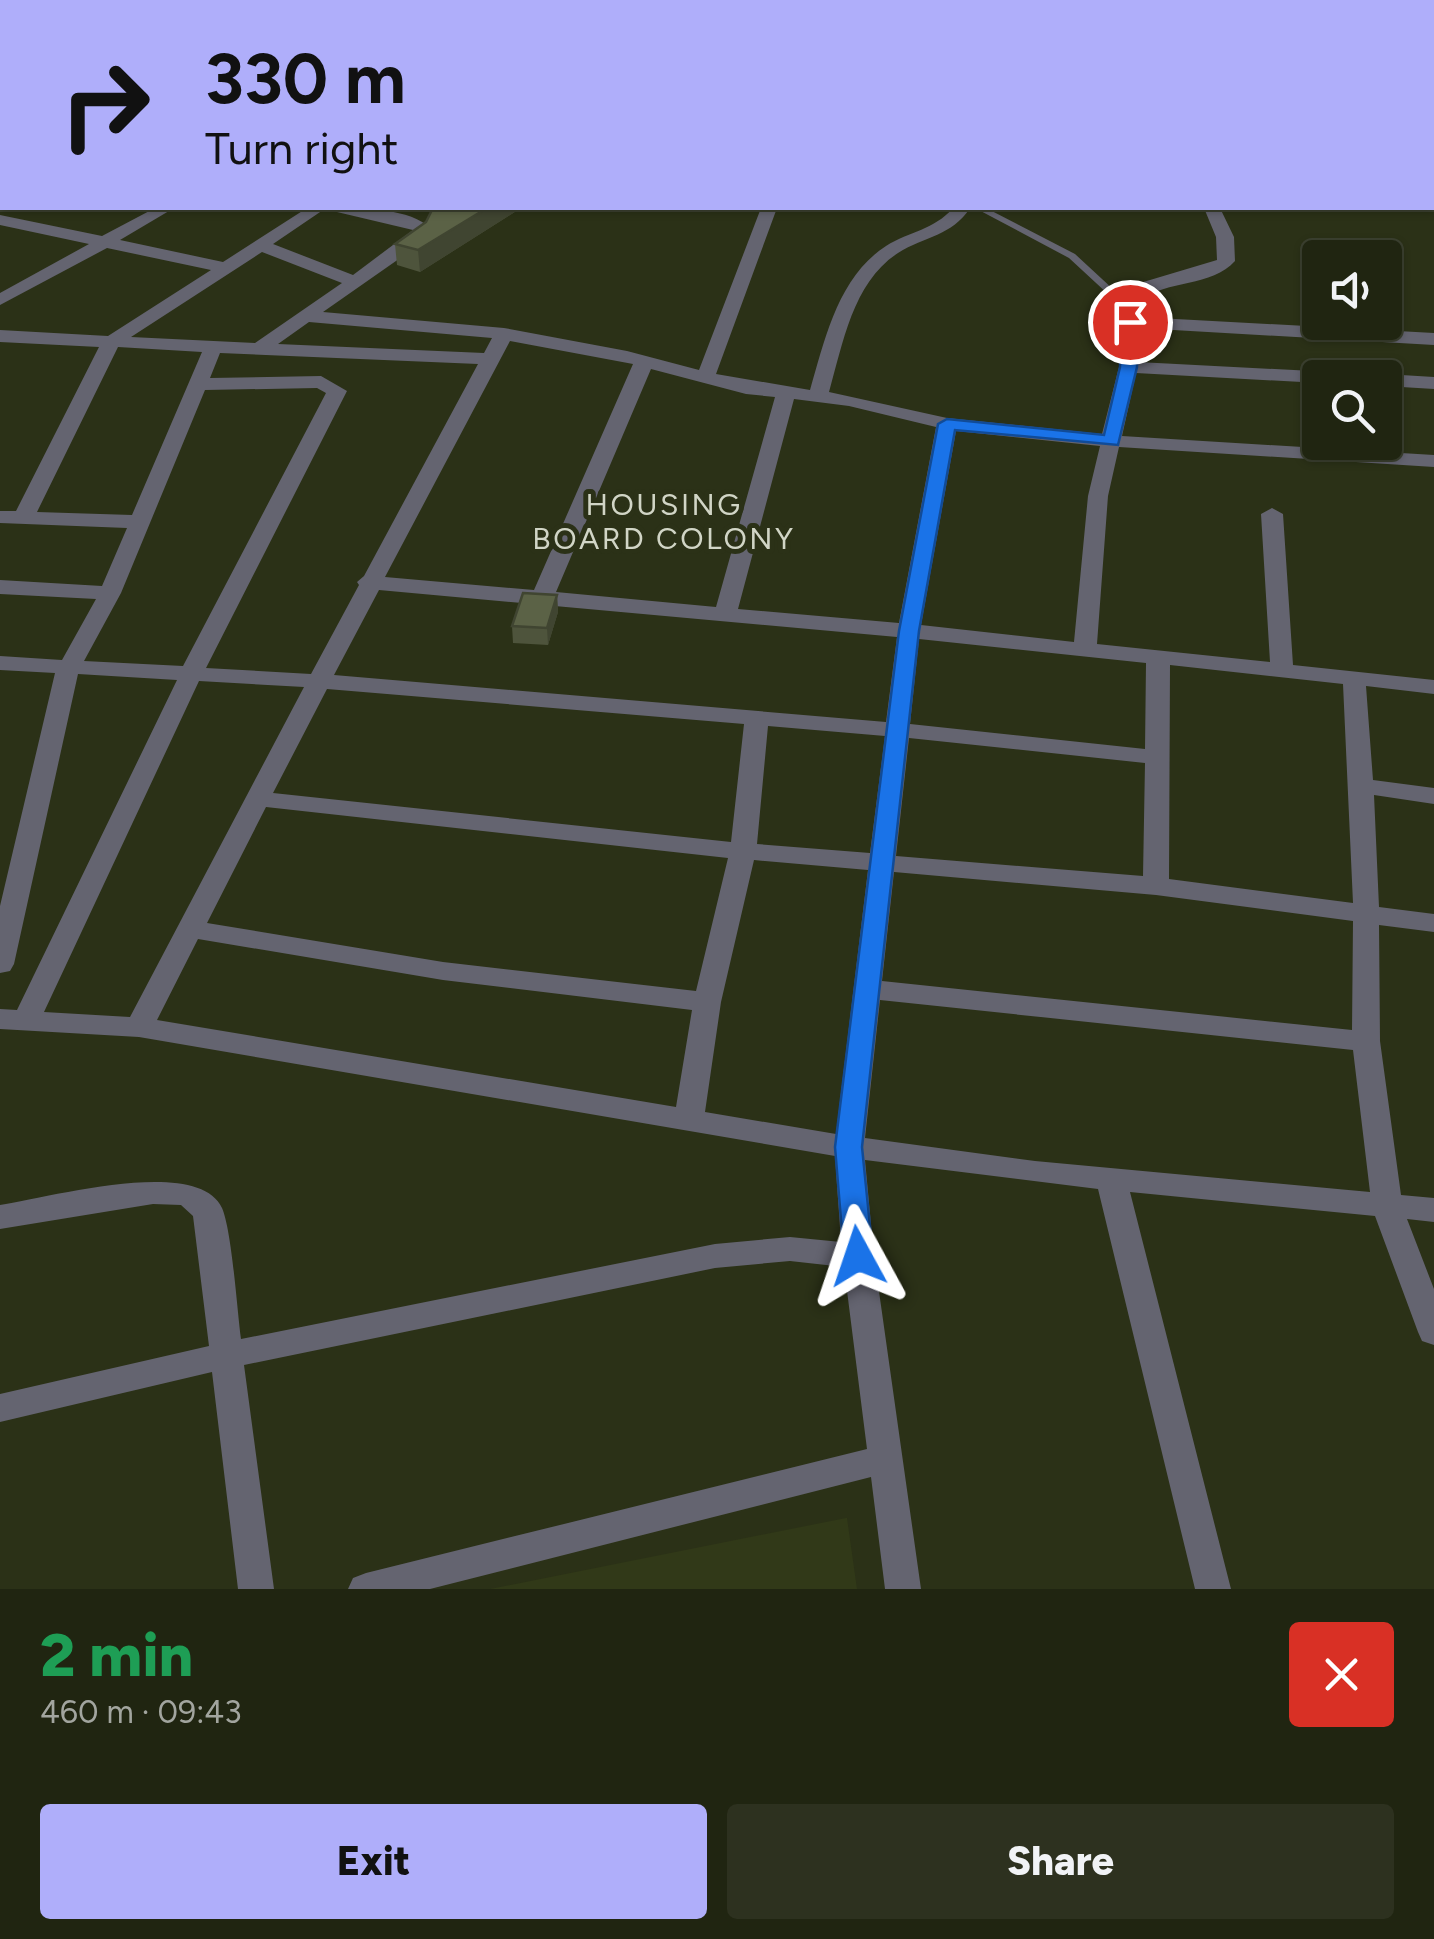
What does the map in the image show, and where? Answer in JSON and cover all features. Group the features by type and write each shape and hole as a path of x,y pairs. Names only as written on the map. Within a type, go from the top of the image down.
{"street":[{"path":"1,299 162,210"},
{"path":"23,518 111,342 315,210"},
{"path":"259,349 420,236 422,229 416,224 352,210"},
{"path":"705,378 768,210"},
{"path":"818,395 844,312 869,271 902,243 945,229 960,210"},
{"path":"1085,648 1098,496 1128,367 1131,298 1146,287 1218,268 1226,261 1225,238 1213,210"},
{"path":"0,220 110,240 223,267"},
{"path":"259,245 356,282"},
{"path":"304,316 504,334 705,378 818,395 947,424 1112,441 1434,462"},
{"path":"1130,322 1434,339"},
{"path":"139,1027 368,582 504,334"},
{"path":"0,336 490,359"},
{"path":"0,964 68,668 110,593 213,346"},
{"path":"542,598 644,362"},
{"path":"1128,367 1302,376"},
{"path":"1402,381 1434,383"},
{"path":"196,384 321,382 337,390 13,1018 139,1027 849,1147 1111,1179 1434,1210"},
{"path":"725,614 786,393"},
{"path":"903,1589 858,1256 849,1147 909,631 947,424"},
{"path":"1272,514 1282,670"},
{"path":"0,517 138,522"},
{"path":"368,582 1085,648 1434,687"},
{"path":"0,587 110,593"},
{"path":"1156,886 1158,657"},
{"path":"0,663 318,681 900,730 1155,757"},
{"path":"1354,678 1362,786 1366,1041 1387,1206 1434,1332"},
{"path":"689,1120 707,1002 743,851 758,718"},
{"path":"1362,786 1434,796"},
{"path":"258,799 743,851 1156,886 1434,923"},
{"path":"192,929 443,970 707,1002"},
{"path":"866,989 1366,1041"},
{"path":"1111,1179 1213,1589"},
{"path":"0,1217 153,1192 188,1194 208,1212 256,1589"},
{"path":"0,1408 228,1355 716,1256 790,1250 858,1256"},
{"path":"366,1589 885,1459"}],"lane":[{"path":"984,210 1072,256 1100,285 1131,298"}],"shaded area":[{"path":"846,1518 857,1589 490,1589"}],"building":[{"path":"432,210 484,210 418,250 395,244 426,222"},
{"path":"523,593 557,595 547,628 512,626"}],"district":[{"name":"HOUSING BOARD COLONY","path":"664,521"}],"route":[{"path":"858,1256 849,1147 909,631 947,424 1112,441 1128,367 1130,322"}]}
